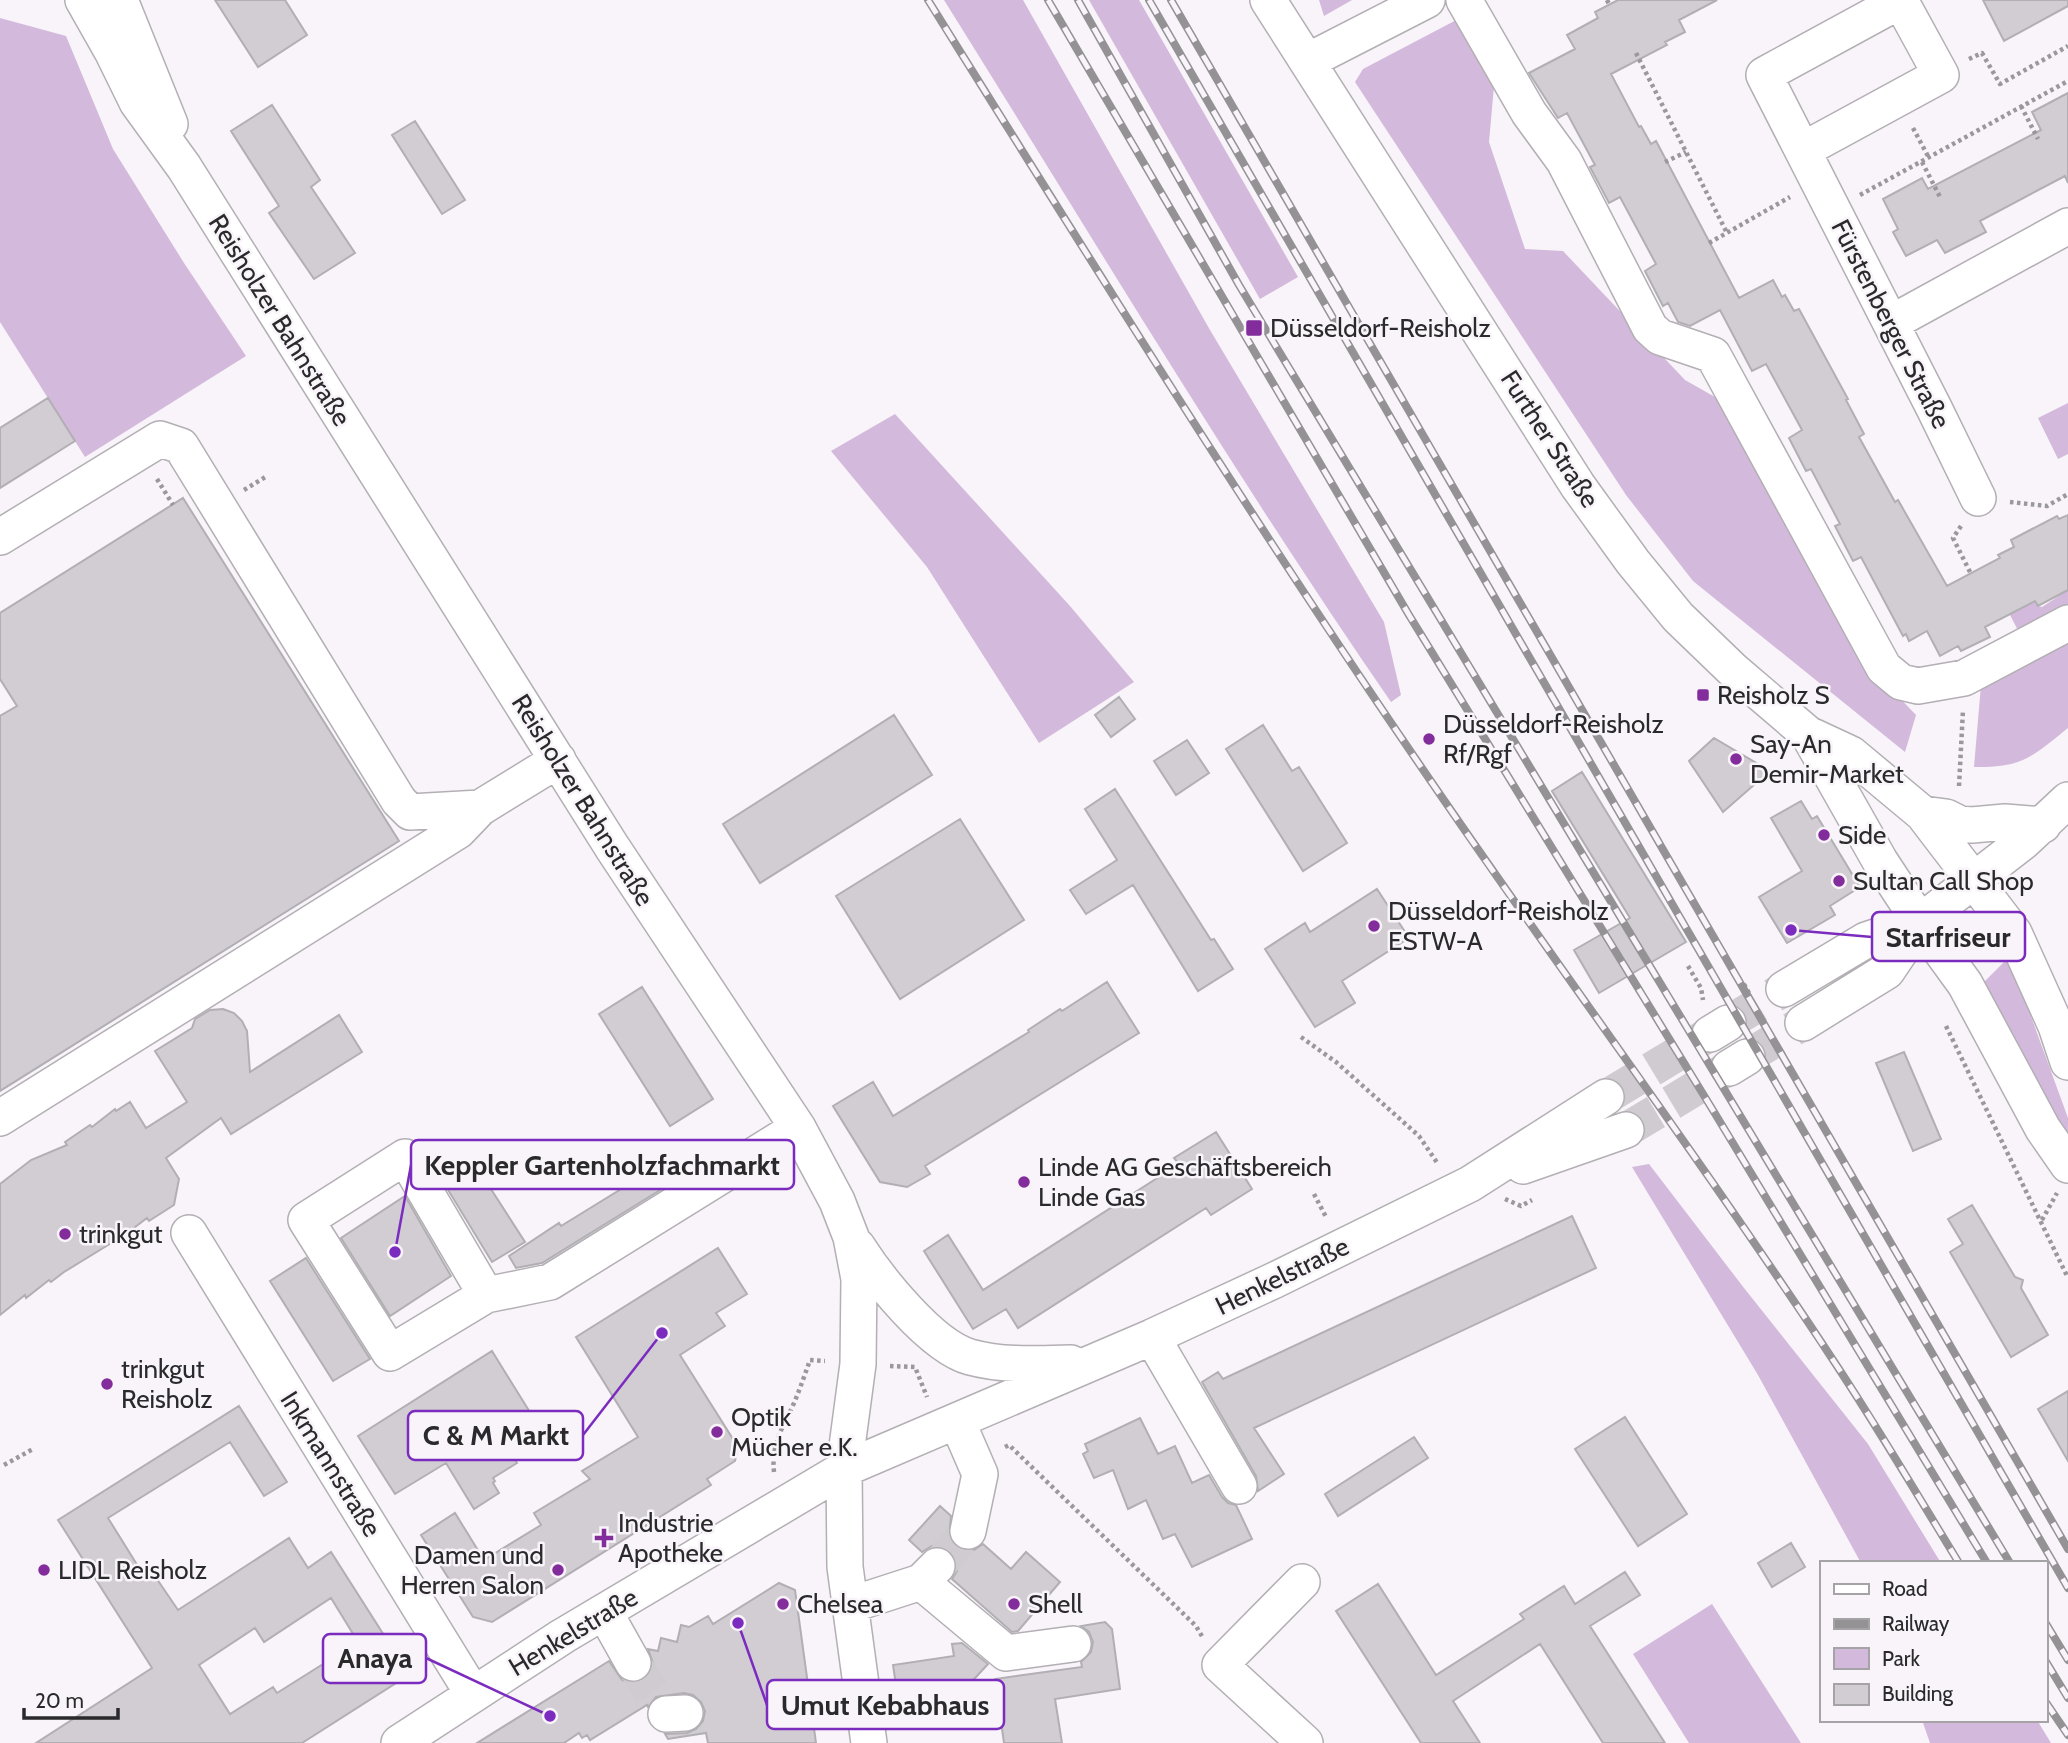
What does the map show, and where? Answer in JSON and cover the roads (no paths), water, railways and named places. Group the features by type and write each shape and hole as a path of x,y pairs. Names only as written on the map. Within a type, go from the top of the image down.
{"street":[{"name":"Reisholzer Bahnstraße","path":"83,0 113,52 136,102 184,167 612,847 798,1128 832,1191 851,1237 859,1279 858,1364 844,1469 845,1567 869,1743"},
{"name":"Reisholzer Bahnstraße","path":"120,0 166,111 184,167"},
{"name":"Further Straße","path":"1268,0 1578,486 1633,562 1678,617 1760,694 1808,734 1851,754 1923,814 2014,933 2056,1026 2068,1062"},
{"path":"1308,61 1427,0"},
{"path":"1464,0 1529,113 1564,161 1650,328 1660,337 1713,355 1884,668 1901,682 1918,686 1965,678 2068,623"},
{"name":"Fürstenberger Straße","path":"1802,150 1941,75 1900,1 1764,75 1978,498"},
{"path":"1891,323 2068,226"},
{"path":"0,537 160,439 181,446 399,801 410,813 480,808"},
{"name":"Further Straße","path":"1808,734 1880,860 1965,984 2042,1129 2068,1165"},
{"path":"0,1118 458,831 480,808 558,760"},
{"path":"1803,1023 1887,971 1920,922 2043,825 2068,800"},
{"path":"1923,814 1946,817 1960,824 2005,822 2043,825"},
{"path":"1784,989 1866,940 1920,922"},
{"name":"Henkelstraße","path":"1470,1184 1606,1097"},
{"path":"486,1295 405,1157 306,1220 390,1353 486,1295 550,1282 798,1128"},
{"name":"Henkelstraße","path":"398,1743 563,1636 844,1469 1152,1337 1470,1184 1626,1130"},
{"name":"Inkmannstraße","path":"189,1233 473,1694"},
{"name":"Henkelstraße","path":"851,1237 876,1276 903,1306 939,1339 967,1356 1012,1365 1090,1362"},
{"path":"1152,1337 1239,1486"},
{"path":"957,1421 980,1474 968,1531"},
{"path":"849,1605 930,1574 1006,1653 1073,1644"},
{"path":"1302,1583 1220,1665 1305,1743"},
{"path":"605,1613 633,1663"}],"tunnel":[{"path":"1728,1023 1784,989"},
{"path":"1747,1057 1803,1023"},
{"path":"1606,1097 1710,1034"},
{"path":"1626,1130 1729,1068"},
{"path":"938,1566 968,1531"},
{"path":"633,1663 666,1714"}],"railway":[{"path":"928,0 1166,379 1348,659 1783,1286 1867,1412 1958,1561"},
{"path":"1048,0 1409,615 1986,1561"},
{"path":"1078,0 1239,285 2009,1561"},
{"path":"1149,0 2068,1588"},
{"path":"1171,0 2068,1549"},
{"path":"2047,1625 2068,1660"},
{"path":"2047,1663 2068,1698"},
{"path":"2047,1704 2068,1735"}],"place":[{"name":"Düsseldorf-Reisholz","path":"1254,328"},
{"name":"Reisholz S","path":"1703,695"},
{"name":"Düsseldorf-Reisholz Rf/Rgf","path":"1429,739"},
{"name":"Say-An Demir-Market","path":"1736,759"},
{"name":"Side","path":"1824,835"},
{"name":"Sultan Call Shop","path":"1839,881"},
{"name":"Düsseldorf-Reisholz ESTW-A","path":"1374,926"},
{"name":"Starfriseur","path":"1791,930"},
{"name":"Linde AG Geschäftsbereich Linde Gas","path":"1024,1182"},
{"name":"trinkgut","path":"65,1234"},
{"name":"Keppler Gartenholzfachmarkt","path":"395,1252"},
{"name":"C & M Markt","path":"662,1333"},
{"name":"trinkgut Reisholz","path":"107,1384"},
{"name":"Optik Mücher e.K.","path":"717,1432"},
{"name":"Industrie Apotheke","path":"604,1538"},
{"name":"LIDL Reisholz","path":"44,1570"},
{"name":"Damen und Herren Salon","path":"558,1570"},
{"name":"Chelsea","path":"783,1604"},
{"name":"Shell","path":"1014,1604"},
{"name":"Umut Kebabhaus","path":"738,1623"},
{"name":"Anaya","path":"550,1716"}]}
